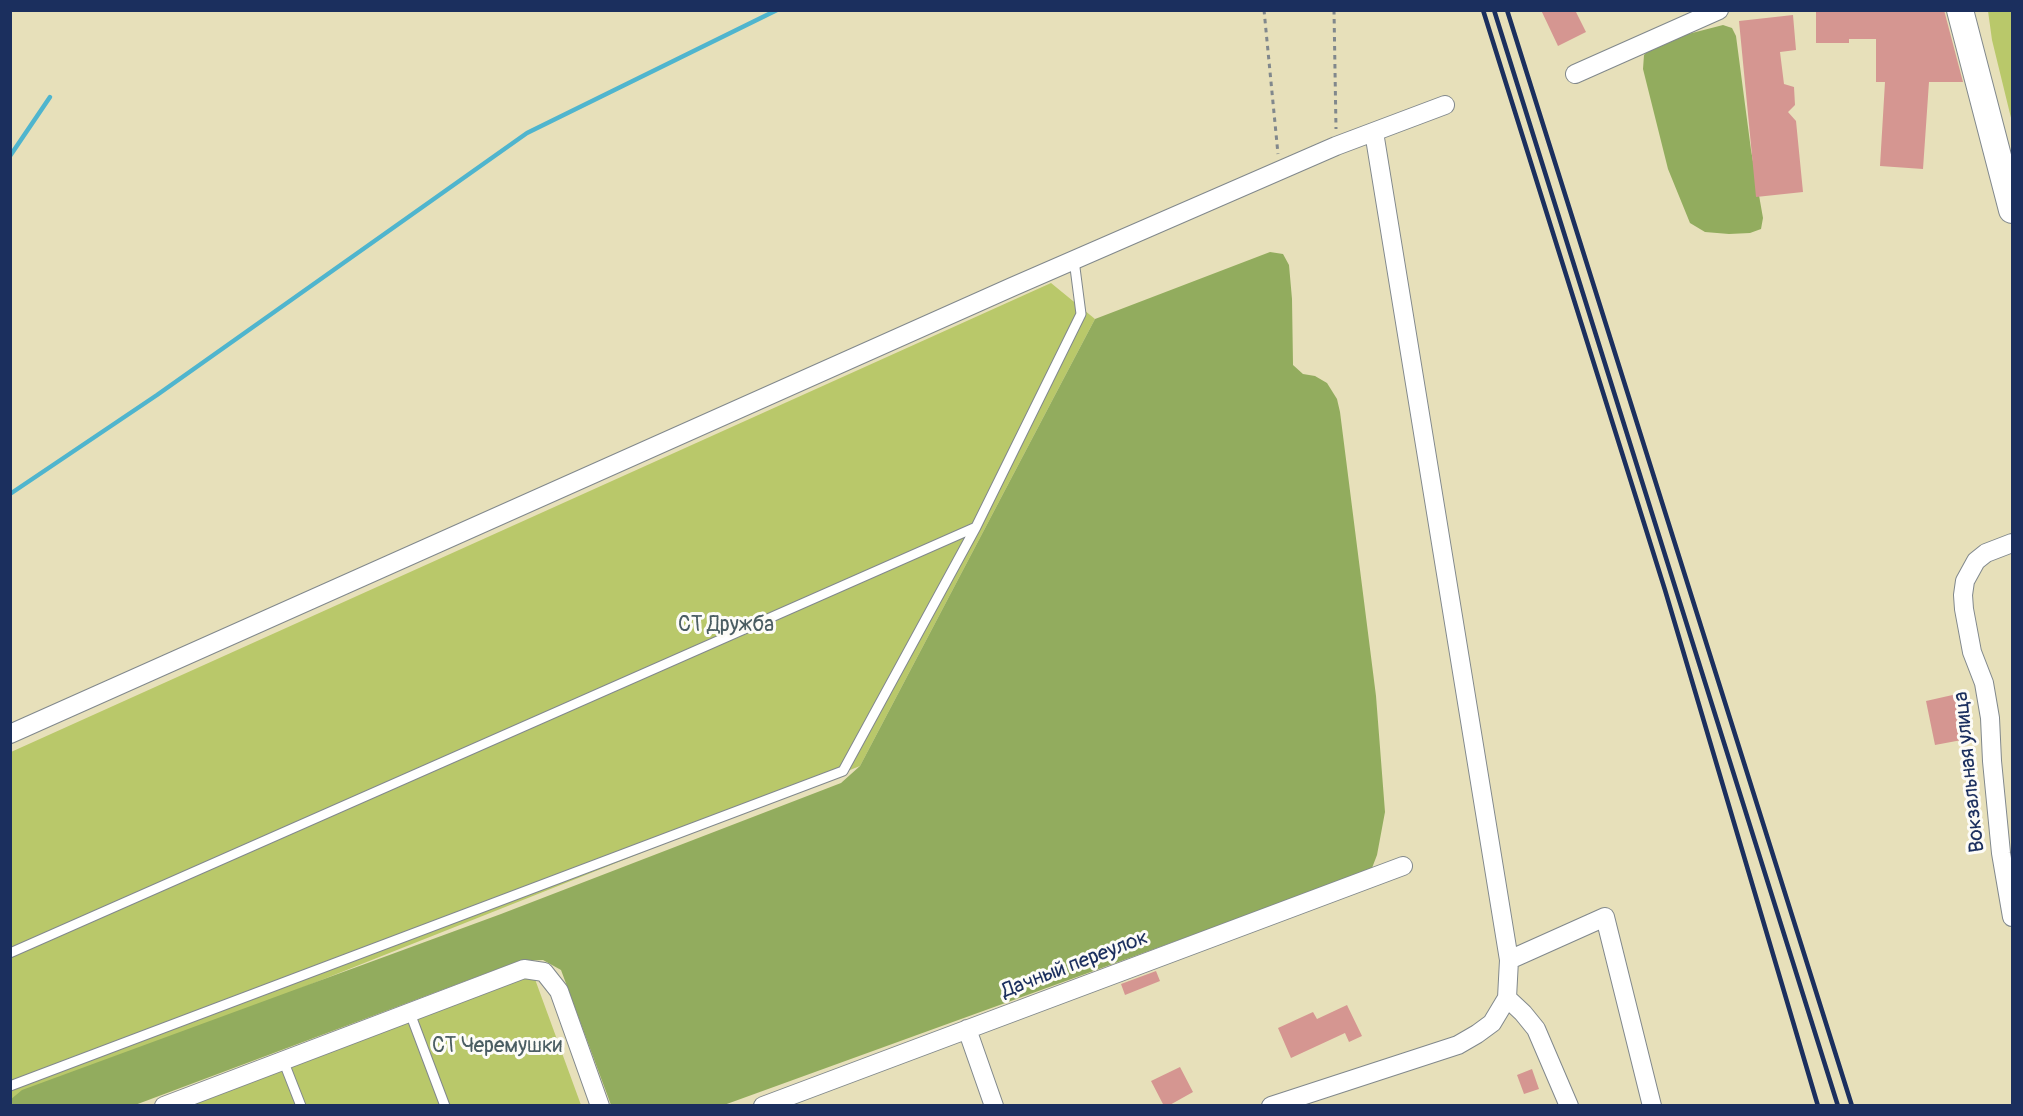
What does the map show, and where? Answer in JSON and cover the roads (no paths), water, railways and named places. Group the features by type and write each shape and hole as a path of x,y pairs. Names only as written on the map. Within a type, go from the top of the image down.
{"main road":[{"path":"1960,10 2013,210"}],"street":[{"path":"1575,74 1719,10"},
{"path":"10,734 1074,260 1336,146 1445,105"},
{"path":"1271,1106 1323,1097 1458,1045 1492,1023 1507,998 1509,960 1374,132"},
{"name":"Вокзальная улица","path":"2013,543 1986,553 1976,561 1965,581 1963,595 1972,652 1984,683 1990,718 2001,853 2013,917"},
{"name":"Дачный переулок","path":"763,1106 1403,866"},
{"path":"1509,960 1605,917 1652,1106"},
{"path":"164,1106 524,969 544,972 559,991 600,1106"},
{"path":"1507,998 1536,1029 1569,1106"},
{"path":"967,1029 994,1106"}],"lane":[{"path":"10,1086 843,771 976,527 1081,314 1074,260"},
{"path":"10,953 976,527"},
{"path":"410,1013 445,1106"},
{"path":"284,1060 301,1106"}],"waterway":[{"path":"10,494 157,395 527,133 777,10"},
{"path":"10,156 50,97"}],"railway":[{"path":"1483,10 1665,590 1818,1106"},
{"path":"1494,10 1838,1106"},
{"path":"1507,10 1852,1106"}],"park label":[{"name":"СТ Дружба","path":"726,626"},
{"name":"СТ Черемушки","path":"497,1047"}]}
